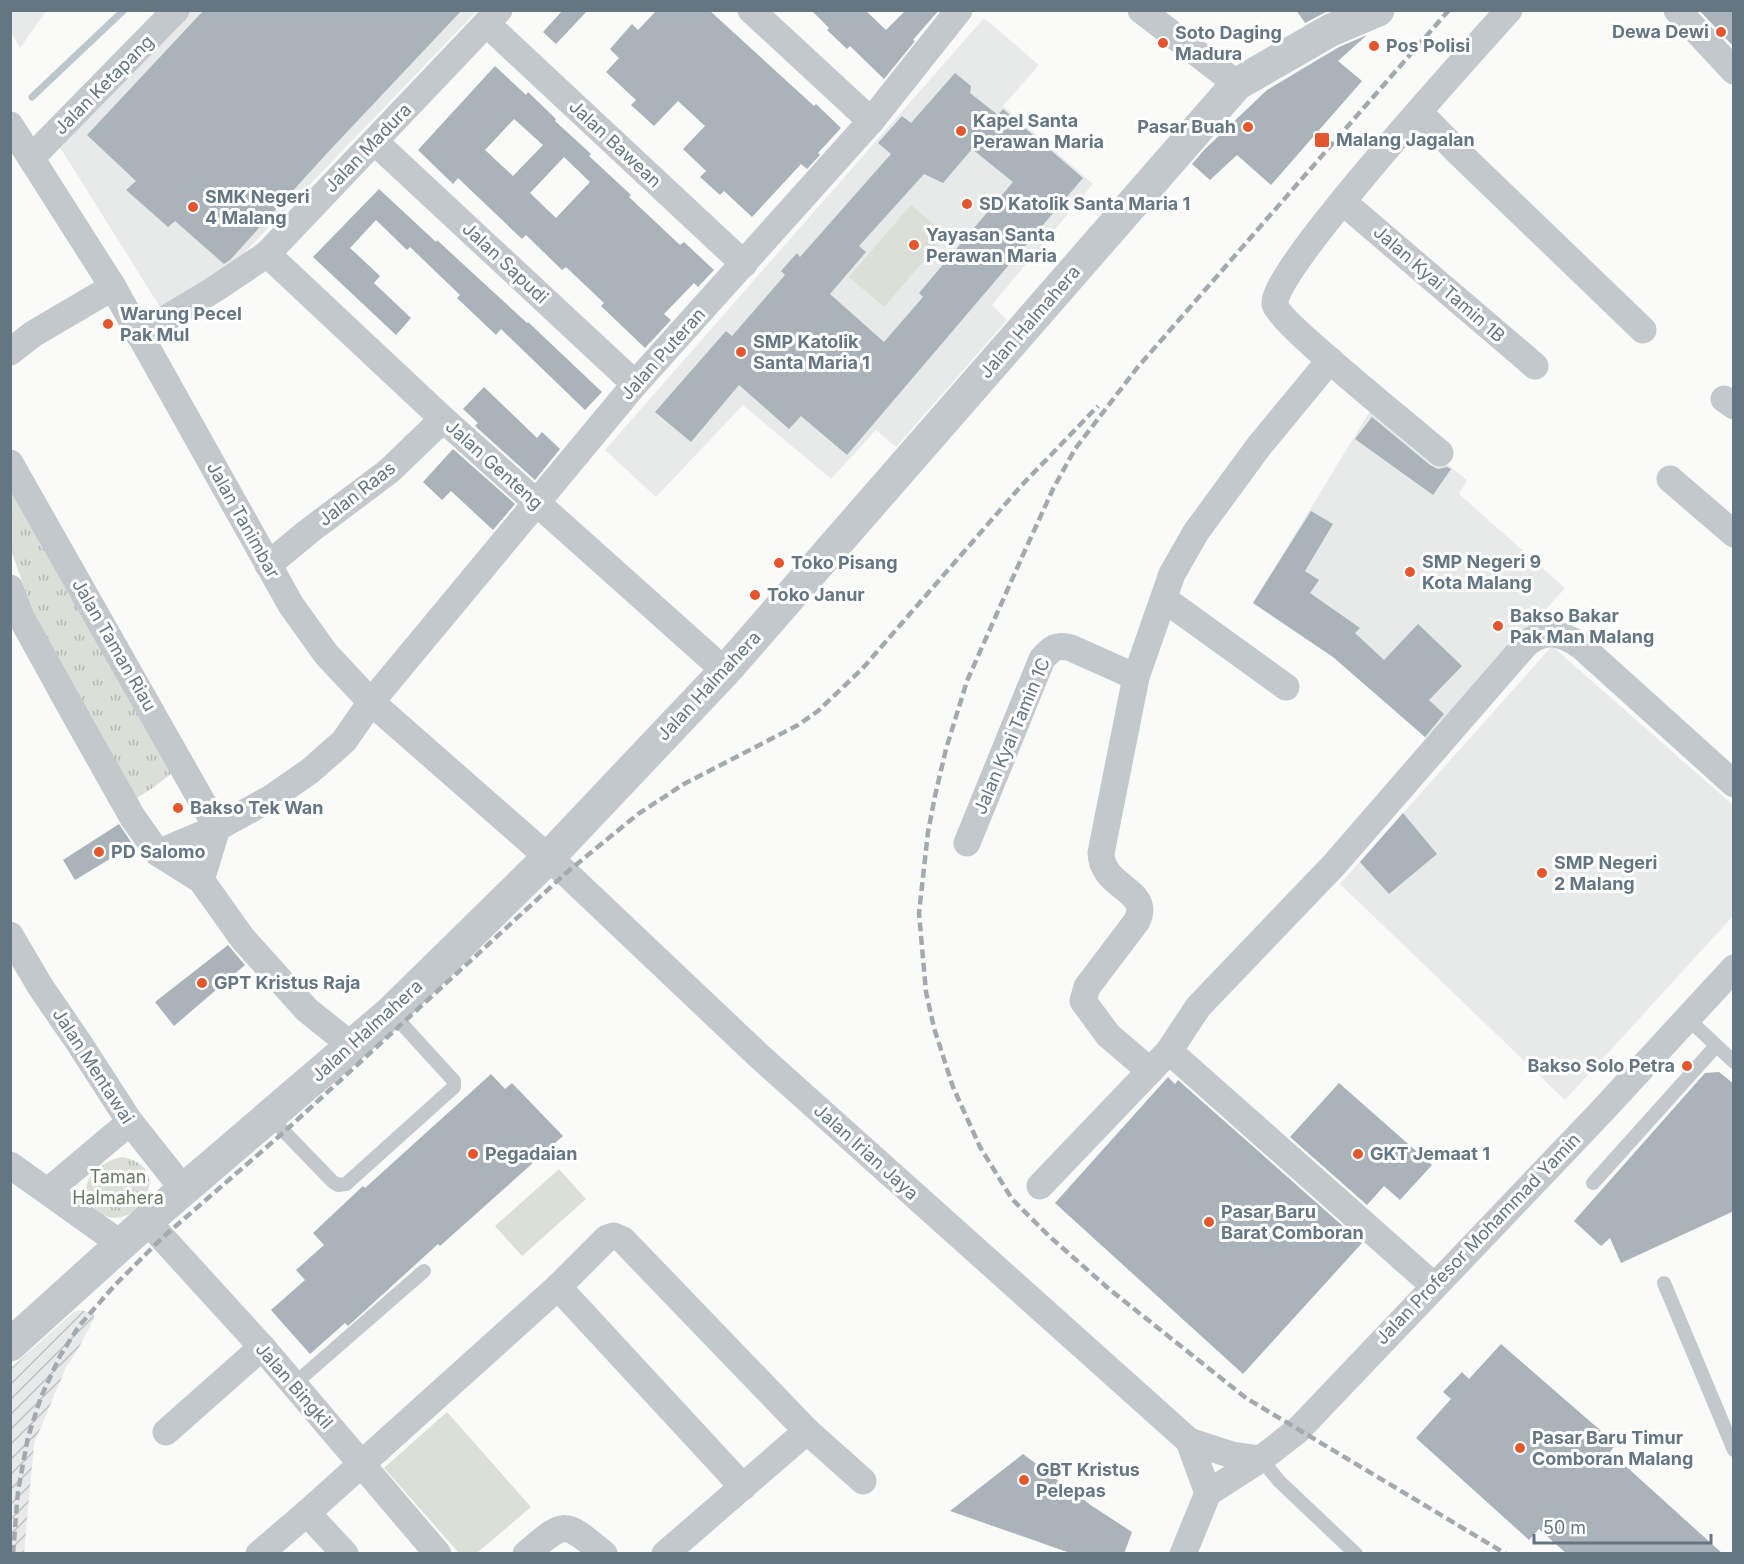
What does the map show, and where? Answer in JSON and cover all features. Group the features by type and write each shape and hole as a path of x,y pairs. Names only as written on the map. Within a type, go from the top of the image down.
{"street":[{"name":"Jalan Ketapang","path":"31,158 176,10"},
{"path":"751,10 871,121"},
{"name":"Jalan Puteran","path":"218,828 271,798 310,771 345,741 371,702 635,384 871,121 959,10"},
{"path":"1141,10 1237,84"},
{"name":"Jalan Halmahera","path":"10,1345 147,1221 391,1012 548,858 725,671 1237,84 1331,30 1378,10"},
{"path":"1440,453 1330,360 1278,311 1275,303 1276,296 1286,276 1363,176 1509,10"},
{"path":"1677,10 1734,71"},
{"name":"Jalan Madura","path":"139,335 267,254 493,17"},
{"name":"Jalan Bawean","path":"493,17 744,264"},
{"path":"1419,112 1643,330"},
{"name":"Jalan Tanimbar","path":"10,125 113,287 291,605 326,654 371,702 548,858"},
{"name":"Jalan Sapudi","path":"375,142 635,384"},
{"name":"Jalan Kyai Tamin 1B","path":"1343,202 1535,366"},
{"name":"Jalan Genteng","path":"267,254 442,419 725,671"},
{"path":"10,352 33,334 113,287"},
{"path":"1150,1071 1108,1035 1083,1001 1087,987 1137,921 1141,912 1140,904 1134,896 1109,875 1101,864 1101,853 1136,677 1172,574 1196,532 1259,446 1330,360"},
{"name":"Jalan Raas","path":"268,565 389,471 442,419"},
{"name":"Jalan Taman Riau","path":"10,463 218,828"},
{"path":"1670,479 1734,534"},
{"path":"10,588 21,616 69,706 133,818 158,853 201,880 243,939 307,1010 352,1046"},
{"path":"1164,599 1286,687"},
{"path":"1040,1186 1169,1051 1198,1007 1334,865 1466,712 1534,638 1541,635 1560,634 1581,646 1734,784"},
{"name":"Jalan Kyai Tamin 1C","path":"967,843 1042,659 1052,648 1060,646 1071,648 1136,677"},
{"path":"158,853 218,828"},
{"path":"201,880 218,828"},
{"name":"Jalan Irian Jaya","path":"548,858 758,1055 1189,1441 1232,1455 1261,1459"},
{"name":"Jalan Mentawai","path":"10,935 40,986 80,1043 130,1122 184,1190"},
{"name":"Jalan Profesor Mohammad Yamin","path":"1208,1493 1261,1459 1298,1430 1734,968"},
{"path":"1169,1051 1434,1286"},
{"path":"48,1191 130,1122"},
{"path":"10,1165 121,1244"},
{"name":"Jalan Bingkil","path":"147,1221 262,1347 438,1554"},
{"path":"259,1554 362,1465 558,1287 607,1238 614,1236 619,1237 807,1431 863,1481"},
{"path":"558,1287 743,1487"},
{"path":"166,1432 262,1347"},
{"path":"665,1554 807,1431"},
{"name":"Jalan Irian Jaya","path":"1189,1441 1208,1493"},
{"path":"1183,1554 1208,1493"},
{"path":"307,1513 345,1554"},
{"path":"526,1554 558,1528 576,1531 604,1554"}],"lane":[{"path":"270,1117 333,1182 338,1185 346,1184 454,1088 454,1081 391,1012"},
{"path":"1687,1018 1734,1062"},
{"path":"1593,1183 1716,1046"},
{"path":"293,1385 424,1270"},
{"path":"1664,1283 1734,1450"},
{"path":"1261,1459 1279,1481 1356,1554"}],"shaded area":[{"path":"10,11 46,11 20,48 11,32"},
{"name":"SMK Negeri 4 Malang","path":"184,11 477,11 225,273 160,307 56,141"},
{"name":"Yayasan Santa Perawan Maria","path":"984,18 1039,65 1003,106 1093,184 992,305 1007,320 896,447 876,430 831,479 743,405 656,497 605,450"},
{"name":"SMP Negeri 9 Kota Malang","path":"1373,406 1467,480 1459,494 1565,588 1429,740 1332,656 1253,603"},
{"name":"SMP Negeri 2 Malang","path":"1552,646 1733,805 1733,916 1565,1100 1340,884"},
{"path":"81,1310 94,1314 94,1319 66,1367 34,1444 24,1553 11,1553 11,1368 74,1312"}],"green space":[{"path":"911,205 946,235 884,307 849,277"},
{"path":"11,478 172,773 134,800 36,620 11,550"},
{"name":"Taman Halmahera","path":"122,1157 140,1164 148,1175 149,1189 143,1201 133,1212 120,1217 106,1216 93,1206 88,1197 86,1189 88,1181 92,1174 105,1163"},
{"path":"559,1169 586,1199 522,1256 495,1226"},
{"path":"447,1412 531,1507 477,1553 459,1553 384,1468"}],"building":[{"name":"SMK Negeri 4 Malang","path":"204,10 462,10 224,264 175,221 168,227 126,190 136,181 87,135"},
{"path":"563,10 588,10 556,44 543,32"},
{"path":"657,10 709,10 841,128 807,169 801,164 752,217 724,191 720,195 700,177 706,171 683,149 705,126 678,101 654,126 631,105 636,100 606,72 619,58 610,49 632,24 638,30"},
{"path":"811,10 865,10 886,30 906,10 939,10 884,79 850,46 847,49 827,30 829,28"},
{"path":"1296,10 1325,10 1326,12 1305,23"},
{"path":"1699,10 1734,10 1734,47"},
{"path":"1367,35 1338,61 1362,81 1271,185 1237,155 1210,180 1192,164 1267,90 1339,47"},
{"path":"495,66 526,95 528,92 556,119 555,121 591,154 589,156 631,195 629,197 680,245 684,242 714,270 698,287 694,283 664,314 671,320 645,348 601,306 604,303 566,267 562,270 526,235 522,239 458,178 453,184 418,150","holes":["514,119 543,145 513,176 485,150","564,157 590,182 556,218 530,193"]},
{"path":"955,73 971,86 970,93 998,115 1003,109 1083,178 847,455 801,416 789,429 739,385 691,442 655,412 726,331 732,336 785,275 781,271 797,253 800,257 891,154 878,143 902,116 911,123","holes":["972,149 1013,182 919,293 923,297 884,342 830,294 866,252 859,246 924,174 943,183"]},
{"path":"379,189 528,322 602,392 585,410 501,329 496,335 457,298 460,295 410,247 407,250 376,220 350,248 380,276 374,283 411,318 396,335 313,257"},
{"path":"484,387 537,438 542,432 560,449 535,480 475,426 478,423 463,409"},
{"path":"1372,417 1430,465 1438,469 1447,467 1451,469 1433,495 1355,439"},
{"path":"453,449 515,504 493,530 451,491 442,500 423,482"},
{"path":"1311,511 1333,524 1305,571 1319,580 1310,593 1360,628 1355,633 1384,660 1418,624 1462,666 1429,700 1444,714 1425,737 1333,657 1253,603"},
{"path":"1403,813 1437,854 1389,894 1360,862"},
{"name":"PD Salomo","path":"119,824 133,845 75,880 63,860"},
{"name":"GPT Kristus Raja","path":"228,945 245,965 174,1026 155,1002"},
{"path":"1719,1072 1734,1084 1734,1211 1621,1263 1610,1238 1601,1246 1574,1221 1705,1073"},
{"path":"491,1074 505,1089 512,1083 563,1136 440,1246 438,1244 348,1326 345,1323 310,1354 271,1310 305,1280 296,1270 324,1245 313,1233"},
{"name":"Pasar Baru Barat Comboran","path":"1168,1077 1175,1084 1178,1080 1362,1243 1243,1374 1055,1203"},
{"name":"GKT Jemaat 1","path":"1339,1083 1432,1165 1400,1200 1384,1186 1367,1205 1290,1137"},
{"name":"Pasar Baru Timur Comboran Malang","path":"1501,1344 1616,1444 1610,1452 1723,1554 1567,1554 1539,1529 1529,1540 1416,1438 1451,1399 1443,1392 1462,1372 1469,1379"},
{"name":"GBT Kristus Pelepas","path":"1023,1454 1092,1506 1132,1532 1124,1554 1073,1554 950,1511"}],"waterway":[{"path":"32,97 124,10"}],"railway":[{"path":"1449,10 1137,368 1075,449 1053,489 967,681 946,749 935,796 928,832 919,913 926,992 934,1028 953,1087 980,1147 1012,1199 1049,1236 1109,1289 1246,1398 1506,1554"},
{"path":"13,1554 18,1491 28,1437 41,1397 60,1356 79,1326 115,1285 162,1238 284,1132 566,873 638,814 684,784 798,725 818,711 862,669 1021,486 1098,406"}],"place":[{"name":"Dewa Dewi","path":"1721,32"},
{"name":"Soto Daging Madura","path":"1163,43"},
{"name":"Pos Polisi","path":"1374,46"},
{"name":"Pasar Buah","path":"1248,127"},
{"name":"Kapel Santa Perawan Maria","path":"961,131"},
{"name":"Malang Jagalan","path":"1322,140"},
{"name":"SD Katolik Santa Maria 1","path":"967,204"},
{"name":"SMK Negeri 4 Malang","path":"193,207"},
{"name":"Yayasan Santa Perawan Maria","path":"914,245"},
{"name":"Warung Pecel Pak Mul","path":"108,324"},
{"name":"SMP Katolik Santa Maria 1","path":"741,352"},
{"name":"Toko Pisang","path":"779,563"},
{"name":"SMP Negeri 9 Kota Malang","path":"1410,572"},
{"name":"Toko Janur","path":"755,595"},
{"name":"Bakso Bakar Pak Man Malang","path":"1498,626"},
{"name":"Bakso Tek Wan","path":"178,808"},
{"name":"PD Salomo","path":"99,852"},
{"name":"SMP Negeri 2 Malang","path":"1542,873"},
{"name":"GPT Kristus Raja","path":"202,983"},
{"name":"Bakso Solo Petra","path":"1687,1066"},
{"name":"Pegadaian","path":"473,1154"},
{"name":"GKT Jemaat 1","path":"1358,1154"},
{"name":"Pasar Baru Barat Comboran","path":"1209,1222"},
{"name":"Pasar Baru Timur Comboran Malang","path":"1520,1448"},
{"name":"GBT Kristus Pelepas","path":"1024,1480"}]}
